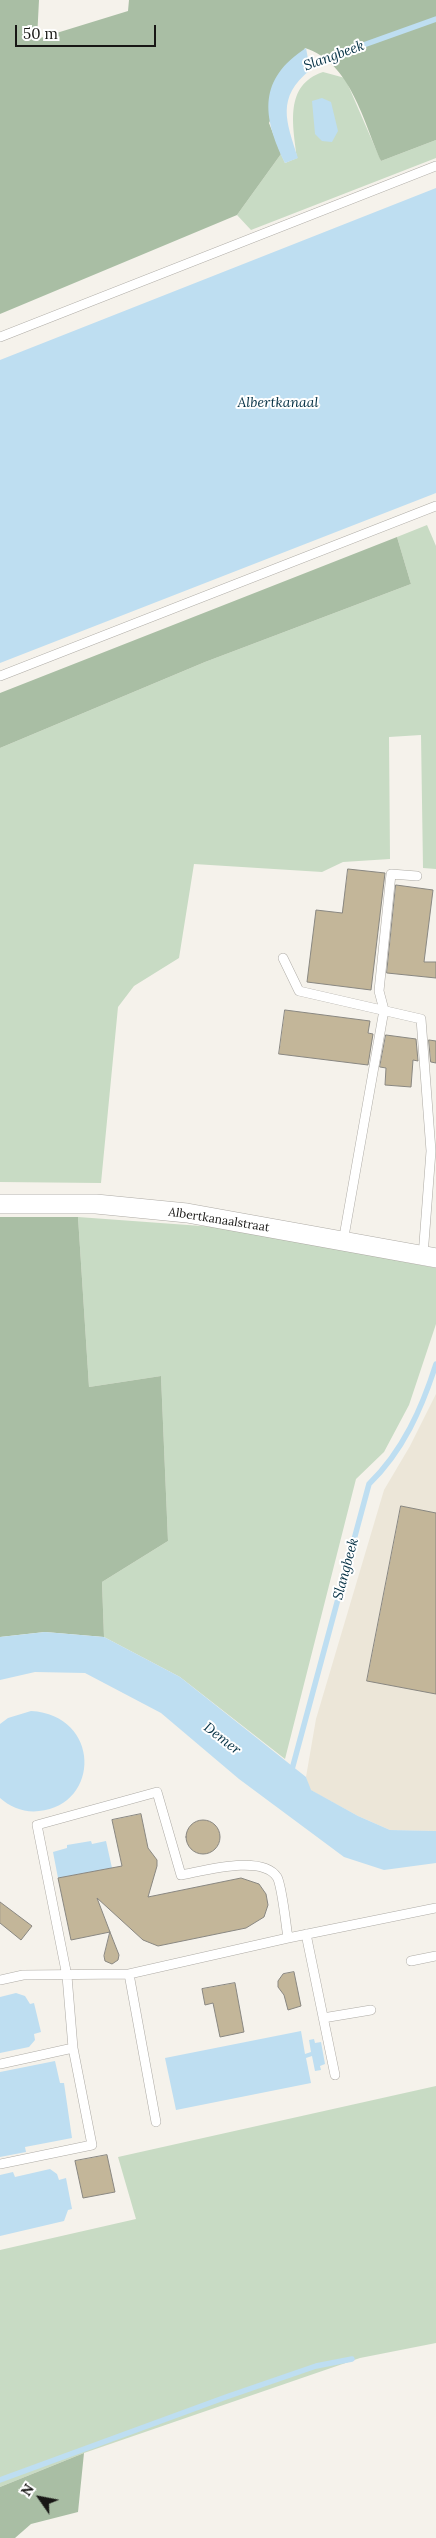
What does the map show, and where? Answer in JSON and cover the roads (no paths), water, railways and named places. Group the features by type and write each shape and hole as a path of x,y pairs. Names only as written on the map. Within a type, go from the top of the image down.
{"street":[{"name":"Albertkanaalstraat","path":"0,1204 96,1204 178,1212 429,1257"}],"lane":[{"path":"0,337 436,166"},
{"path":"0,676 436,506"},
{"path":"343,1242 384,1010 378,991 391,874 417,876"},
{"path":"283,958 299,991 421,1019 431,1151 429,1257"},
{"path":"0,2164 92,2145 73,2048 67,1976 37,1825 157,1792 181,1875 246,1864 266,1868 277,1878 288,1938"},
{"path":"0,1980 23,1975 130,1974 306,1934 436,1908"},
{"path":"306,1934 335,2076"},
{"path":"411,1961 436,1956"},
{"path":"130,1974 156,2122"},
{"path":"323,2018 371,2010"},
{"path":"0,2064 73,2048"}],"water":[{"path":"306,48 310,70 292,90 288,100 287,111 290,133 298,158 285,163 272,130 269,100 272,86 279,72 290,60"},
{"path":"322,98 331,102 338,131 332,142 322,141 315,134 312,101"},
{"name":"Albertkanaal","path":"436,188 436,493 0,663 0,360"},
{"name":"Demer","path":"45,1632 104,1637 180,1677 306,1777 311,1790 358,1816 390,1830 436,1831 436,1863 384,1870 344,1857 239,1779 161,1713 85,1673 35,1672 0,1680 0,1637"},
{"path":"31,1711 54,1716 70,1727 81,1743 84,1760 82,1778 74,1793 59,1805 39,1811 18,1809 0,1798 0,1724 8,1718"},
{"path":"91,1841 92,1844 106,1841 112,1868 58,1878 53,1852 67,1848 67,1845"},
{"path":"16,1993 25,1996 30,2004 34,2003 41,2032 34,2034 35,2040 29,2047 0,2053 0,1997"},
{"path":"301,2031 305,2054 311,2052 309,2040 314,2039 315,2043 321,2042 325,2064 320,2066 321,2070 315,2071 312,2056 306,2058 311,2083 176,2110 165,2058"},
{"path":"55,2061 60,2083 64,2083 72,2138 25,2147 26,2152 0,2157 0,2072"},
{"path":"50,2169 57,2174 59,2180 66,2178 72,2209 68,2210 64,2221 0,2236 0,2175 13,2172 15,2177"}],"waterway":[{"name":"Slangbeek","path":"302,67 436,19"},
{"name":"Slangbeek","path":"291,1773 369,1484 392,1458 410,1428 418,1413 436,1364"},
{"path":"0,2480 316,2366 352,2359"}]}
